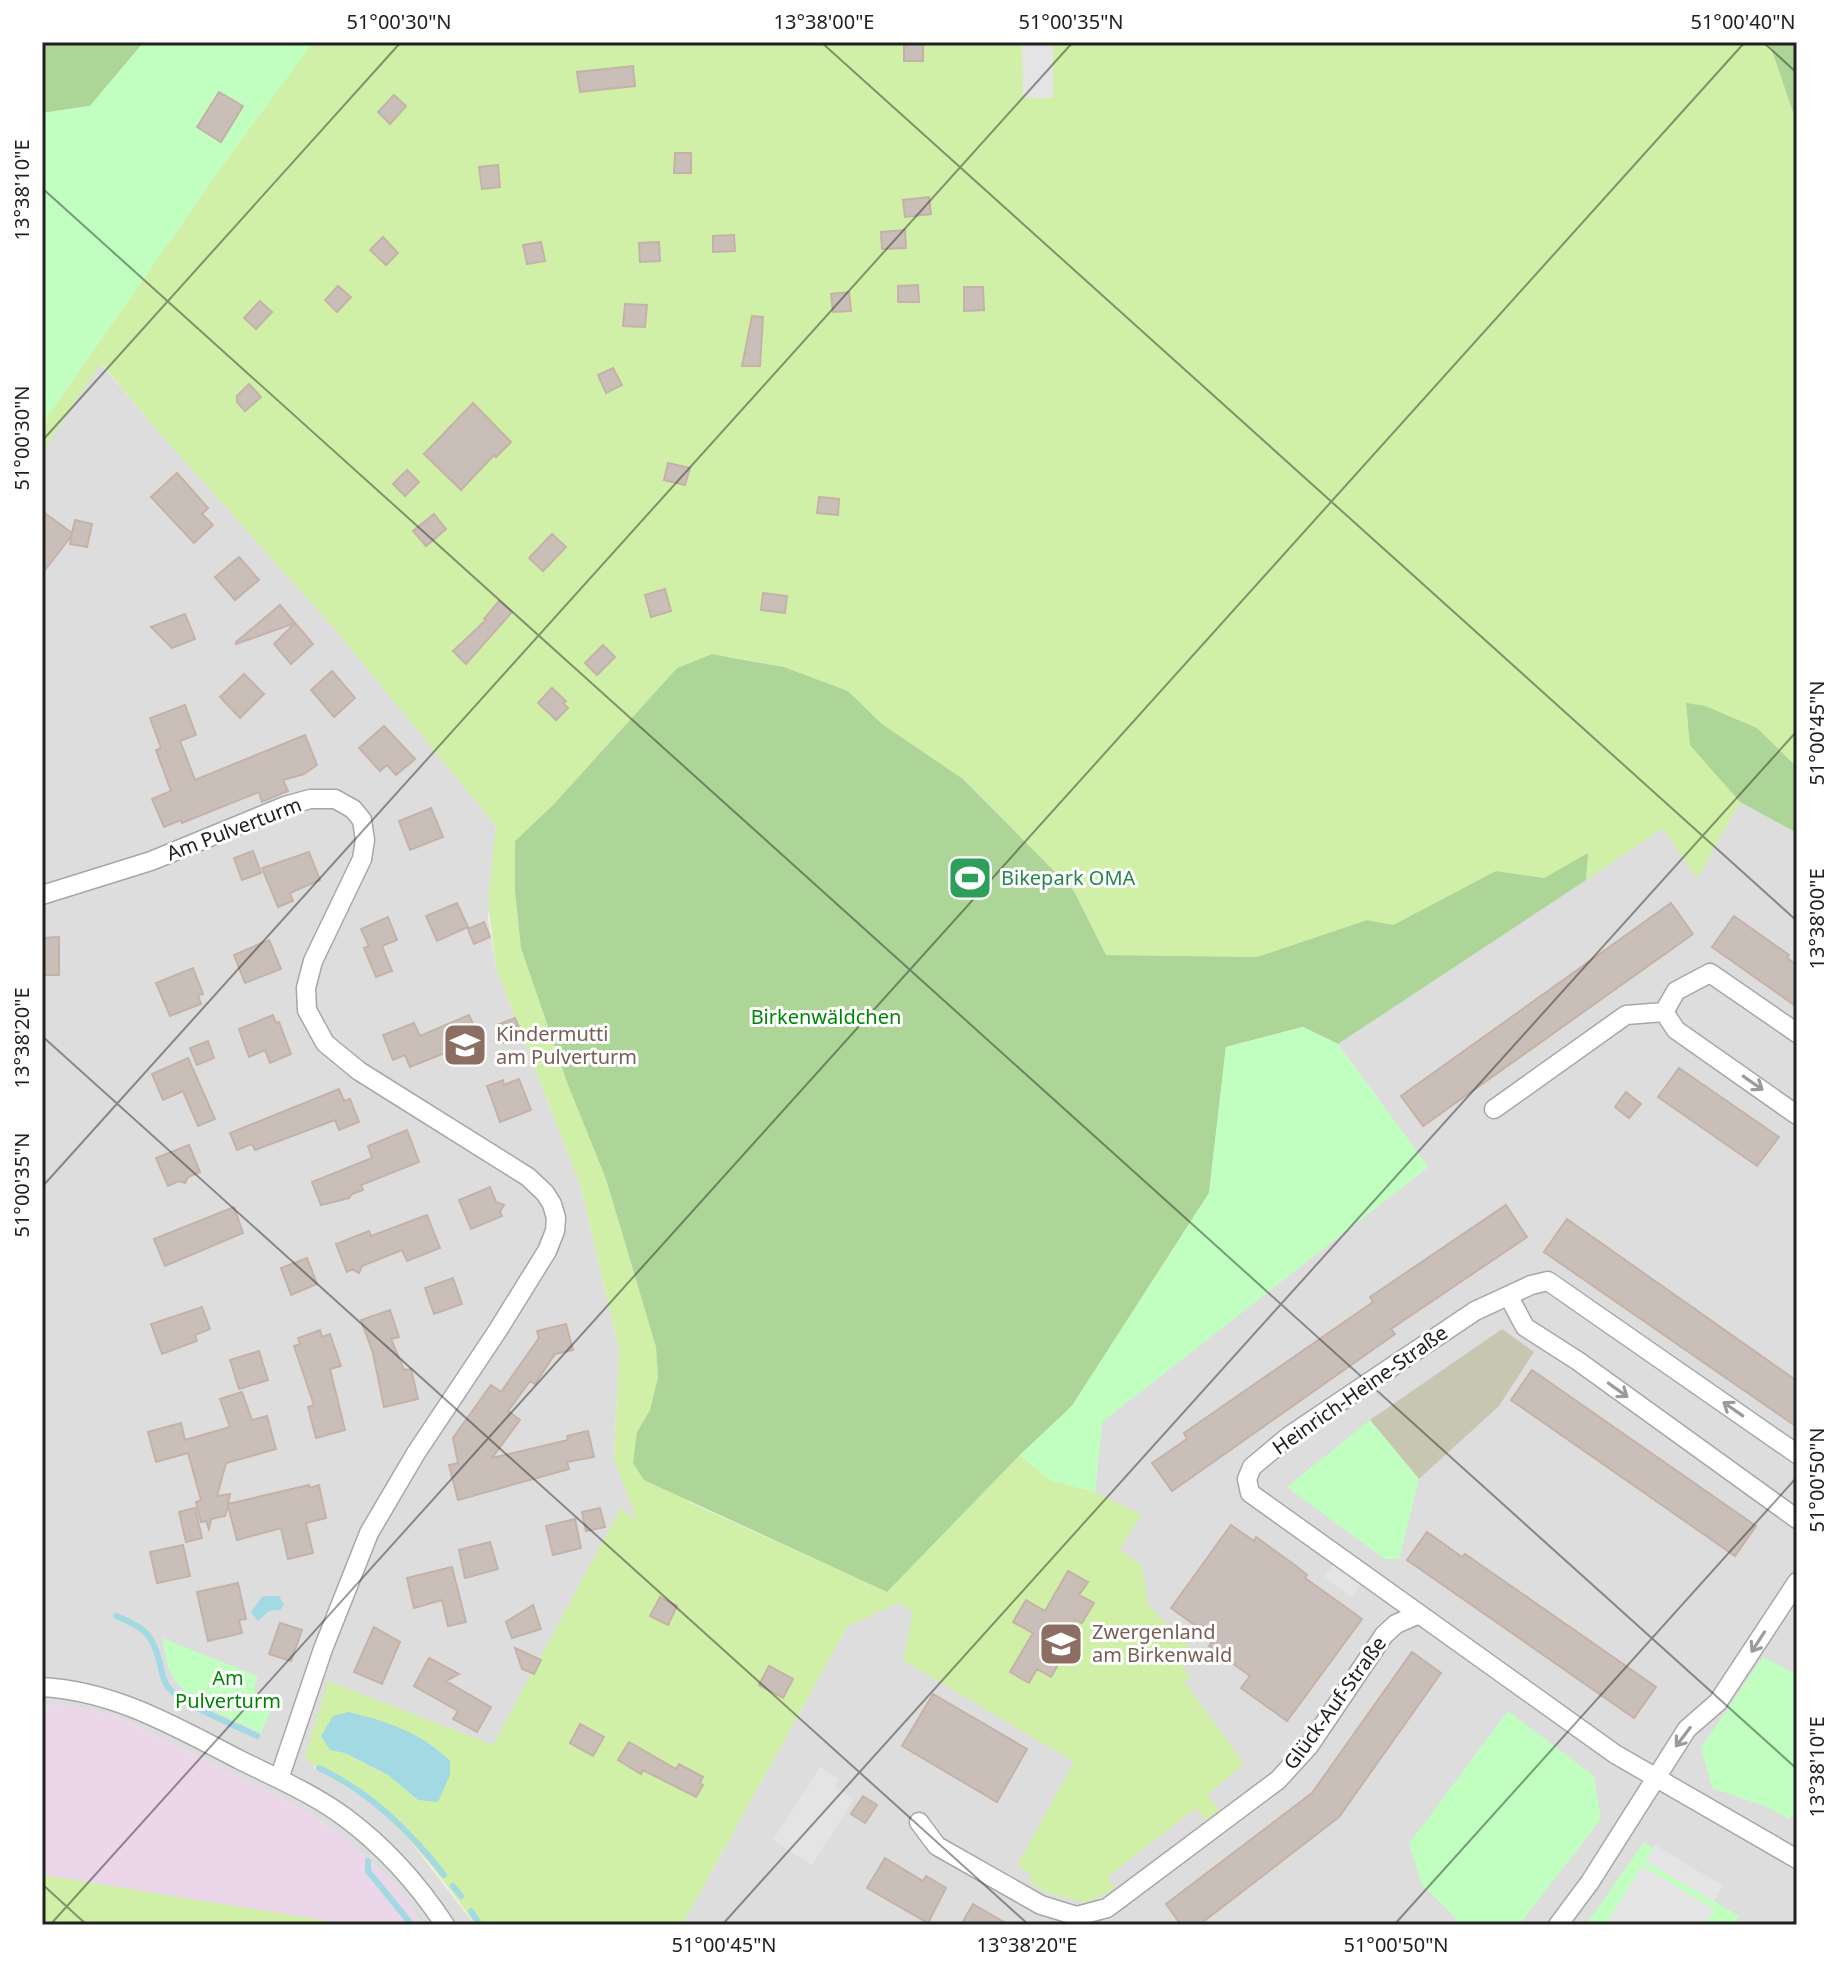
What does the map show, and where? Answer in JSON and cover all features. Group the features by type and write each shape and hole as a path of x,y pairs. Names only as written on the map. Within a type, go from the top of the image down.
{"street":[{"name":"Am Pulverturm","path":"42,895 151,861 285,806 310,799 335,799 353,809 362,820 365,840 362,859 309,976 307,1010 314,1025 325,1043 359,1071 528,1177 545,1193 556,1218 555,1231 547,1251 420,1446 369,1533 323,1649 279,1779"},
{"path":"1664,1012 1676,991 1710,973 1797,1033"},
{"path":"1494,1109 1626,1015 1664,1012"},
{"path":"1664,1012 1676,1030 1797,1115"},
{"name":"Heinrich-Heine-Straße","path":"1419,1614 1250,1493 1247,1479 1252,1467 1289,1436 1475,1311 1531,1285 1548,1281 1797,1454"},
{"path":"1509,1297 1525,1327 1578,1361 1797,1519"},
{"path":"1558,1925 1687,1729 1718,1702 1797,1582"},
{"path":"1419,1614 1615,1754 1797,1859"},
{"name":"Glück-Auf-Straße","path":"919,1822 937,1846 1041,1905 1077,1916 1107,1908 1278,1780 1309,1746 1384,1635 1396,1624 1419,1614"},
{"path":"42,1687 65,1688 102,1696 140,1709 279,1779 345,1817 404,1870 445,1925"}],"shaded area":[{"path":"1022,42 1053,42 1053,98 1023,98"},
{"path":"100,363 333,627 496,826 488,919 496,968 581,1187 619,1350 614,1458 638,1524 621,1508 493,1746 328,1681 314,1768 366,1799 399,1827 475,1925 423,1925 394,1883 332,1828 282,1798 116,1716 67,1705 42,1704 42,452"},
{"path":"1740,802 1797,833 1797,1925 682,1925 847,1627 899,1602 1095,1492 1101,1422 1428,1167 1338,1044 1664,827 1697,878"},
{"path":"1502,1329 1534,1352 1499,1406 1419,1479 1370,1420"},
{"path":"1339,1557 1366,1577 1351,1597 1324,1577"},
{"path":"42,1704 67,1705 116,1716 282,1798 332,1828 394,1883 423,1925 42,1925"},
{"path":"820,1767 839,1779 835,1787 854,1799 812,1865 773,1840"},
{"path":"1655,1845 1723,1886 1714,1902 1645,1861"},
{"path":"1642,1866 1714,1909 1704,1925 1605,1925"}],"green space":[{"path":"42,42 144,42 90,106 42,113"},
{"path":"144,42 313,42 227,159 42,424 42,113 90,106"},
{"path":"313,42 1769,42 1797,124 1797,767 1757,728 1717,776 1740,802 1697,879 1663,828 1586,880 1587,854 1544,878 1496,871 1393,925 1367,920 1257,957 1106,955 1074,891 963,779 882,724 848,691 784,667 712,654 677,668 553,805 515,841 515,892 521,948 568,1085 606,1179 656,1347 658,1377 650,1410 637,1432 689,1502 887,1592 1020,1455 1050,1480 1095,1492 1141,1515 1120,1550 1142,1565 1148,1605 1196,1654 1183,1668 1191,1676 1184,1681 1244,1764 1207,1795 1219,1810 1206,1820 1196,1808 1107,1877 1115,1888 1086,1903 1047,1893 1028,1881 1032,1874 1017,1866 1074,1762 903,1660 913,1612 899,1602 847,1627 682,1925 476,1925 440,1876 400,1830 370,1802 319,1770 305,1756 328,1681 493,1745 621,1508 637,1522 614,1458 619,1350 581,1187 496,968 488,901 496,826 333,627 101,363 42,452 42,424 227,159","holes":["345,1753 450,1775 418,1800 388,1775"]},
{"path":"1769,42 1797,42 1797,124"},
{"name":"Birkenwäldchen","path":"712,654 784,667 848,691 882,724 963,779 1074,891 1106,955 1257,957 1367,920 1393,925 1496,871 1544,878 1588,853 1586,880 1338,1044 1303,1027 1226,1047 1209,1193 1072,1406 887,1592 644,1480 633,1463 637,1432 650,1410 658,1377 656,1347 606,1179 568,1085 521,948 515,892 515,841 553,805 677,668"},
{"path":"1686,703 1705,706 1757,728 1797,767 1797,833 1740,802 1690,745"},
{"path":"1303,1027 1338,1044 1428,1167 1102,1422 1095,1492 1050,1480 1020,1455 1072,1406 1209,1193 1226,1047"},
{"path":"1370,1420 1419,1479 1399,1559 1385,1559 1287,1487"},
{"name":"Am Pulverturm","path":"162,1638 258,1676 254,1690 272,1706 261,1733 212,1710 179,1685 170,1671"},
{"path":"1763,1657 1797,1675 1797,1816 1793,1814 1788,1819 1770,1808 1712,1788 1701,1748"},
{"path":"1508,1711 1594,1776 1601,1819 1519,1925 1451,1925 1456,1918 1422,1885 1409,1844"},
{"path":"1644,1842 1653,1848 1646,1861 1739,1916 1733,1925 1586,1925"},
{"path":"44,1875 352,1925 42,1925"}],"water":[{"path":"279,1596 284,1605 280,1610 269,1611 258,1621 251,1612 262,1597"},
{"path":"349,1712 403,1729 450,1761 450,1775 438,1802 418,1800 388,1775 345,1753 330,1750 321,1736 333,1716"}],"building":[{"path":"904,42 923,42 923,61 904,61"},
{"path":"633,66 635,86 580,92 577,72"},
{"path":"219,92 243,106 221,142 197,127"},
{"path":"394,95 406,106 390,124 378,112"},
{"path":"675,153 691,153 691,173 674,173"},
{"path":"498,165 500,187 482,189 479,167"},
{"path":"929,197 931,214 905,217 903,200"},
{"path":"905,230 906,248 882,249 881,232"},
{"path":"734,235 735,251 713,252 713,236"},
{"path":"383,237 398,253 386,265 370,250"},
{"path":"541,242 545,261 527,264 523,245"},
{"path":"659,242 660,261 640,262 639,243"},
{"path":"918,285 919,302 898,302 898,286"},
{"path":"338,286 351,297 337,312 325,300"},
{"path":"964,287 983,287 984,310 964,311"},
{"path":"849,292 851,311 833,312 831,294"},
{"path":"260,301 272,312 256,329 244,318"},
{"path":"625,304 647,305 645,327 623,326"},
{"path":"752,316 763,317 760,366 742,366"},
{"path":"613,368 622,385 606,393 598,375"},
{"path":"249,384 261,397 245,411 237,402 237,396"},
{"path":"473,403 511,442 461,490 424,454"},
{"path":"668,463 690,468 685,485 664,480"},
{"path":"407,470 419,482 405,496 393,484"},
{"path":"177,473 208,508 202,514 213,525 194,543 151,497"},
{"path":"819,497 839,499 838,515 817,513"},
{"path":"42,511 72,533 75,520 92,524 87,547 70,544 72,535 42,574"},
{"path":"434,514 446,529 426,546 413,531"},
{"path":"552,534 566,547 543,571 529,558"},
{"path":"239,557 259,580 235,600 215,577"},
{"path":"665,589 671,611 651,617 645,595"},
{"path":"763,593 787,596 785,613 761,610"},
{"path":"499,601 512,612 466,664 453,651 486,620"},
{"path":"280,605 295,623 236,644 236,642"},
{"path":"185,614 195,639 172,648 151,627"},
{"path":"295,623 313,644 291,664 274,644"},
{"path":"603,645 615,657 597,675 585,663"},
{"path":"332,671 355,698 334,717 311,690"},
{"path":"244,674 264,694 240,718 220,697"},
{"path":"552,688 566,701 563,703 568,708 556,720 538,703"},
{"path":"185,705 196,735 180,741 195,780 305,735 317,765 304,774 283,780 288,791 262,802 259,792 182,823 181,820 164,827 152,799 171,791 156,750 161,748 150,718"},
{"path":"384,726 415,759 396,775 387,765 380,771 359,748"},
{"path":"431,808 443,837 410,850 399,821"},
{"path":"253,851 261,873 242,880 234,858"},
{"path":"309,852 320,880 290,893 293,901 278,907 262,868"},
{"path":"457,903 468,927 437,941 426,916"},
{"path":"1671,903 1693,934 1423,1126 1401,1096"},
{"path":"1734,916 1789,955 1787,958 1797,965 1797,1007 1712,947"},
{"path":"388,917 397,940 382,946 392,971 376,977 364,948 369,946 361,929"},
{"path":"484,922 490,937 474,944 468,929"},
{"path":"59,937 59,975 42,975 42,938"},
{"path":"269,940 281,969 245,983 234,955"},
{"path":"193,968 203,994 198,995 201,1004 170,1016 156,983"},
{"path":"273,1015 276,1023 279,1022 291,1054 270,1063 265,1050 249,1057 239,1029"},
{"path":"469,1015 480,1039 410,1067 405,1055 393,1060 383,1035 414,1023 420,1036"},
{"path":"515,1018 522,1035 504,1043 497,1025"},
{"path":"208,1041 214,1058 197,1065 190,1048"},
{"path":"188,1058 215,1119 198,1126 183,1091 163,1100 152,1074"},
{"path":"1679,1068 1779,1137 1757,1166 1658,1097"},
{"path":"519,1079 531,1110 500,1122 487,1086 503,1080 504,1085"},
{"path":"339,1089 344,1101 350,1099 359,1122 339,1130 335,1120 255,1150 252,1144 237,1150 230,1133"},
{"path":"1626,1092 1641,1104 1629,1118 1615,1107"},
{"path":"407,1130 419,1162 361,1185 363,1190 349,1198 321,1205 312,1182 372,1158 368,1146"},
{"path":"189,1145 200,1172 188,1177 185,1183 179,1181 168,1186 156,1158"},
{"path":"490,1187 496,1202 504,1205 500,1212 502,1216 471,1229 459,1200"},
{"path":"1506,1205 1527,1237 1391,1329 1395,1334 1172,1491 1152,1463 1187,1439 1184,1433 1373,1302 1370,1297"},
{"path":"234,1207 243,1233 165,1266 154,1239"},
{"path":"427,1215 440,1248 407,1261 402,1250 362,1266 359,1273 352,1269 347,1272 336,1244 369,1231 371,1236"},
{"path":"1567,1219 1797,1381 1797,1427 1544,1252"},
{"path":"307,1258 317,1284 291,1295 281,1268"},
{"path":"453,1278 462,1304 434,1314 425,1288"},
{"path":"202,1307 210,1329 195,1335 197,1341 162,1354 151,1324"},
{"path":"390,1310 399,1337 391,1339 404,1370 411,1369 418,1399 384,1407 373,1353 361,1320"},
{"path":"566,1324 573,1350 555,1354 535,1384 530,1381 508,1411 520,1420 492,1458 568,1440 567,1436 588,1431 594,1457 567,1462 569,1469 458,1500 449,1465 458,1463 453,1438 491,1385 501,1392 539,1338 537,1331"},
{"path":"320,1330 322,1337 330,1334 341,1366 330,1369 345,1430 316,1438 308,1407 314,1405 294,1346 300,1344 298,1338"},
{"path":"259,1351 268,1380 239,1389 230,1360"},
{"path":"1532,1370 1756,1526 1735,1556 1511,1400"},
{"path":"242,1392 252,1420 267,1416 276,1449 226,1463 217,1496 230,1494 228,1504 319,1485 326,1518 306,1523 313,1553 288,1559 281,1528 237,1540 228,1506 225,1516 211,1519 209,1529 206,1521 201,1522 196,1502 201,1500 188,1453 156,1462 148,1432 181,1423 185,1440 230,1427 220,1399"},
{"path":"195,1508 202,1538 186,1542 179,1512"},
{"path":"600,1508 605,1527 586,1531 582,1512"},
{"path":"575,1519 581,1548 553,1555 546,1526"},
{"path":"1231,1525 1254,1541 1256,1537 1307,1575 1305,1578 1362,1619 1287,1721 1241,1688 1250,1676 1209,1646 1214,1639 1171,1608"},
{"path":"1427,1532 1462,1557 1465,1554 1656,1687 1634,1718 1407,1560"},
{"path":"490,1542 498,1569 465,1578 459,1550"},
{"path":"183,1545 190,1576 157,1583 150,1552"},
{"path":"452,1567 466,1622 448,1626 442,1600 414,1608 407,1578"},
{"path":"1068,1571 1088,1582 1079,1595 1094,1603 1082,1623 1075,1620 1056,1652 1063,1656 1051,1677 1037,1669 1029,1683 1010,1672 1033,1633 1013,1622 1026,1600 1045,1611"},
{"path":"238,1583 246,1619 239,1620 242,1633 208,1641 197,1592"},
{"path":"660,1597 677,1606 668,1625 650,1616"},
{"path":"533,1605 541,1629 512,1638 506,1622"},
{"path":"280,1623 302,1630 291,1661 269,1654"},
{"path":"374,1627 400,1642 382,1684 354,1672"},
{"path":"515,1648 541,1660 534,1674 522,1669"},
{"path":"1412,1652 1441,1673 1339,1817 1199,1925 1181,1925 1166,1904 1312,1793"},
{"path":"429,1658 459,1674 446,1681 491,1707 477,1732 453,1719 458,1711 414,1686"},
{"path":"769,1666 793,1679 783,1698 759,1685"},
{"path":"933,1694 1027,1749 997,1802 902,1746"},
{"path":"580,1724 604,1737 593,1756 570,1743"},
{"path":"629,1742 676,1769 679,1764 703,1777 700,1783 703,1785 696,1797 643,1770 641,1774 618,1760"},
{"path":"863,1796 877,1805 865,1823 851,1814"},
{"path":"885,1858 923,1881 926,1876 946,1888 928,1923 867,1888"},
{"path":"973,1904 1009,1925 961,1925"}],"waterway":[{"path":"116,1616 146,1633 157,1654 165,1682 175,1694 197,1708 257,1736"},
{"path":"319,1768 356,1789 388,1814 444,1875"},
{"path":"368,1861 368,1871 412,1925"},
{"path":"453,1886 461,1896"},
{"path":"471,1911 480,1925"}],"place":[{"name":"Bikepark OMA","path":"970,878"},
{"name":"Kindermutti am Pulverturm","path":"465,1045"},
{"name":"Zwergenland am Birkenwald","path":"1061,1644"}]}
